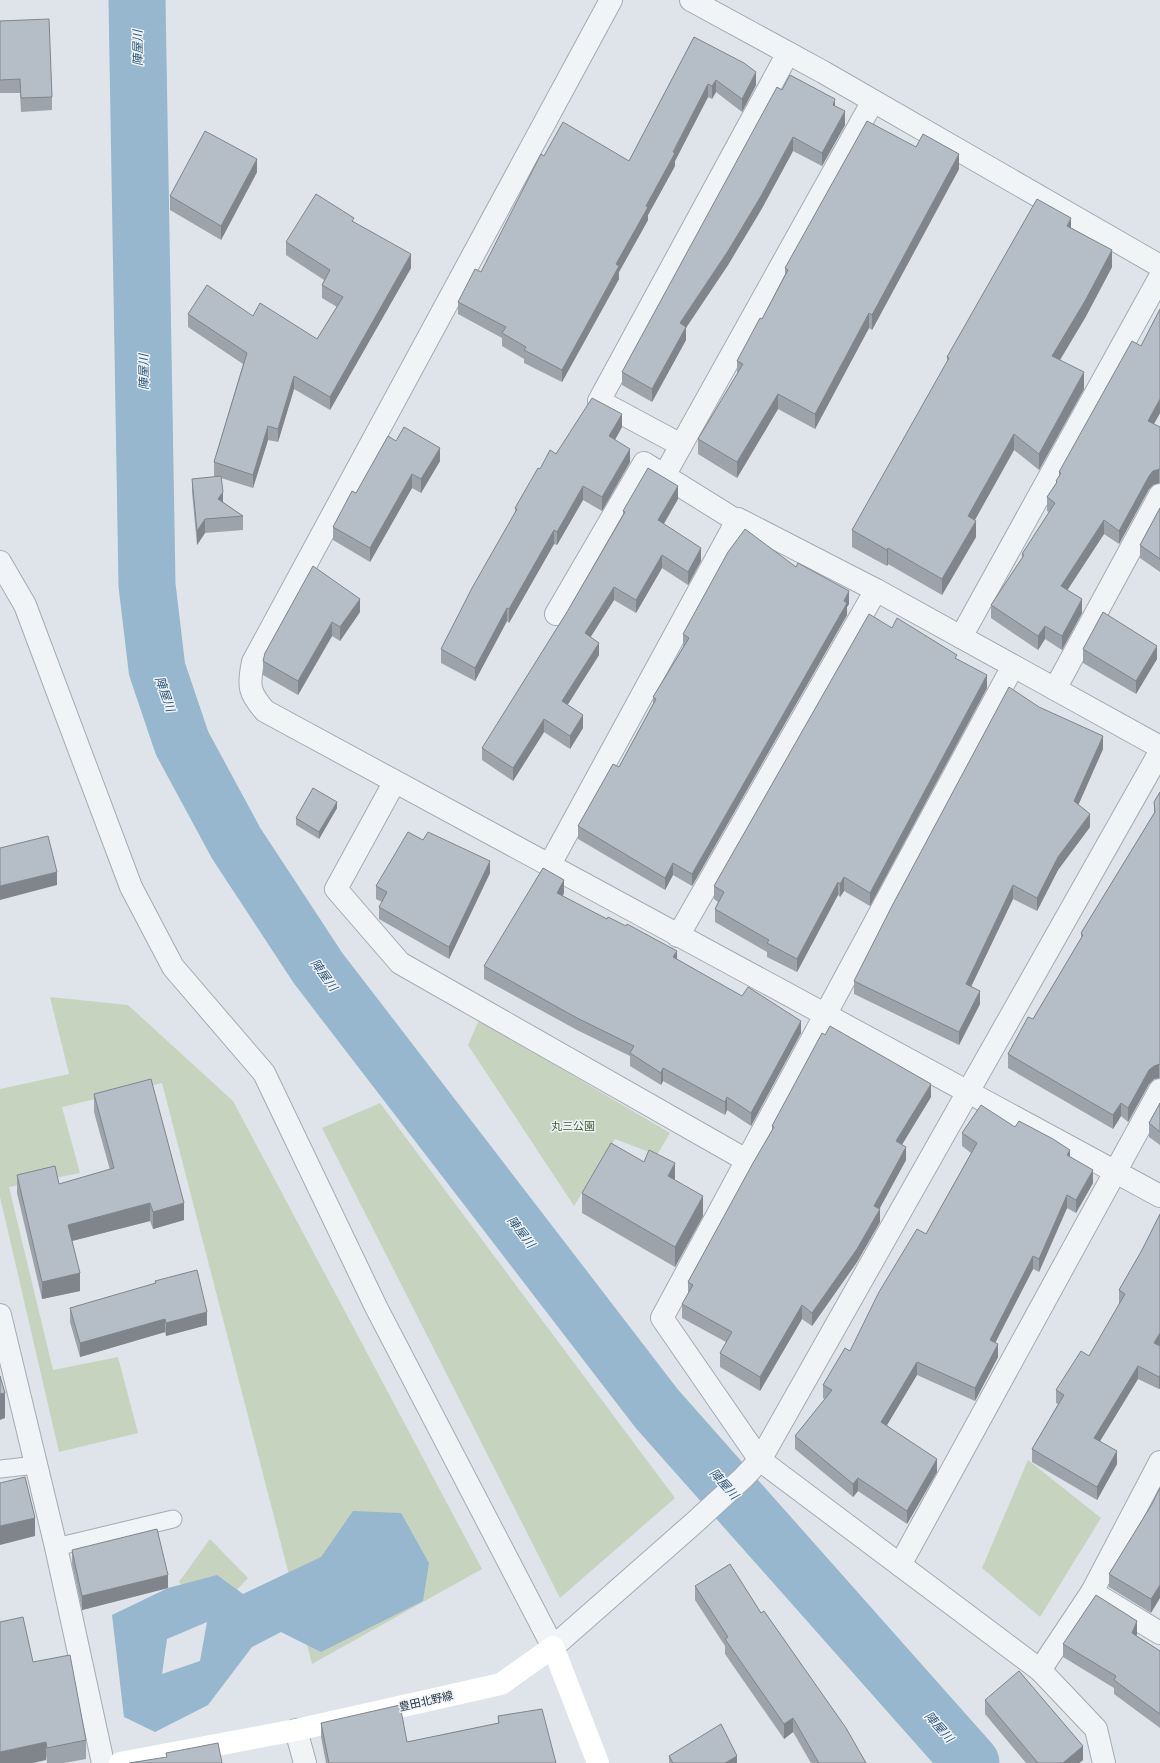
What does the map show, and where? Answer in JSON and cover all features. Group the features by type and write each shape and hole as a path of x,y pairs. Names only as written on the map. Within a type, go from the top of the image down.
{"main road":[{"name":"豊田北野線","path":"120,1763 296,1730 501,1684 552,1647"},
{"path":"552,1647 598,1763"}],"street":[{"path":"611,0 252,662 249,680 253,698 265,712 1160,1196"},
{"path":"691,0 873,101 1160,266"},
{"path":"681,445 599,401 788,53"},
{"path":"664,476 873,101"},
{"path":"961,637 1160,277"},
{"path":"556,614 644,463 737,521 738,519 876,590 1160,747"},
{"path":"1055,689 1160,495"},
{"path":"549,866 737,521"},
{"path":"0,562 25,605 131,887 173,967 264,1073 376,1306 552,1647 694,1524 760,1460 1160,752"},
{"path":"678,936 876,590"},
{"path":"1013,666 662,1318 760,1460 1040,1670 1096,1729 1104,1763"},
{"path":"394,782 336,889 400,963 746,1160"},
{"path":"900,1565 1160,1090"},
{"path":"0,1315 56,1547 103,1763"},
{"path":"1040,1670 1092,1592 1160,1462"},
{"path":"1092,1592 1160,1633"},
{"path":"296,1730 305,1763"}],"lane":[{"path":"0,1469 36,1465"},
{"path":"56,1547 173,1519"}],"green space":[{"path":"50,997 128,1005 233,1101 482,1569 312,1664 162,1083 62,1107 80,1173 9,1187 53,1370 118,1357 138,1433 59,1452 0,1197 0,1089 69,1074"},
{"name":"丸三公園","path":"479,1020 670,1133 657,1155 615,1139 574,1206 468,1045"},
{"path":"380,1103 675,1498 560,1598 322,1128"},
{"path":"1028,1460 1101,1518 1040,1617 982,1568"},
{"path":"210,1539 248,1578 212,1616 179,1582"}],"water":[{"path":"353,1511 401,1513 429,1563 423,1601 321,1652 281,1632 252,1647 208,1705 155,1732 124,1717 112,1615 168,1588 217,1575 243,1594 321,1557","holes":["207,1622 200,1661 162,1674 167,1639"]}],"building":[{"path":"49,19 52,97 21,98 20,79 0,80 0,21"},
{"path":"694,37 744,63 756,72 742,99 716,80 712,86 708,84 673,152 675,153 646,206 648,207 616,264 619,266 562,370 524,350 526,347 502,333 506,327 458,302 475,269 481,272 541,154 544,156 563,122 629,161"},
{"path":"790,75 835,99 833,105 845,111 822,153 793,137 761,196 728,251 680,323 686,327 652,389 622,372 777,87 782,90"},
{"path":"867,121 916,147 923,134 959,154 872,315 869,313 815,414 778,394 737,462 698,439 743,364 737,361 760,318 762,319 788,270 785,268"},
{"path":"205,131 257,159 221,226 170,196"},
{"path":"316,194 354,218 352,221 411,254 330,397 294,376 278,429 268,426 253,475 214,462 247,353 188,314 207,285 253,316 260,303 317,339 343,297 322,285 330,270 286,242"},
{"path":"1037,199 1071,218 1067,226 1112,250 1085,301 1052,356 1084,372 1039,454 1014,434 968,516 976,521 942,579 888,548 887,550 852,530 949,358 947,357"},
{"path":"1160,309 1160,399 1148,421 1160,427 1160,469 1153,471 1149,476 1119,531 1104,520 1061,586 1082,599 1062,636 1045,626 1038,636 991,605 1024,555 1022,554 1055,503 1047,497 1057,482 1056,481 1061,473 1059,472 1132,341 1141,346"},
{"path":"592,398 622,414 609,436 630,449 602,497 583,486 557,532 554,530 509,609 507,608 475,668 441,649 472,588 517,509 515,508 538,468 540,469 550,450 556,454"},
{"path":"404,427 440,448 421,479 412,474 370,548 333,527 352,491 356,493 388,436 396,441"},
{"path":"648,468 678,486 658,520 701,548 688,572 662,555 636,600 614,587 585,633 599,643 562,701 583,715 570,736 544,719 513,768 482,748 567,612 625,512 623,511"},
{"path":"221,476 223,492 218,499 243,516 205,519 197,531 192,479"},
{"path":"1160,508 1160,559 1140,545"},
{"path":"745,529 796,567 798,563 849,591 844,601 847,603 692,874 673,863 665,878 578,826 613,764 619,767 656,699 653,697 689,638 683,634 728,552"},
{"path":"313,566 360,599 340,627 332,622 298,681 263,661 265,653"},
{"path":"1103,612 1157,646 1136,681 1083,649"},
{"path":"869,614 892,628 897,618 957,655 955,658 987,675 870,893 844,877 840,884 838,882 797,959 767,943 769,940 715,909 724,892 714,886"},
{"path":"1009,687 1039,707 1103,736 1074,801 1090,814 1058,857 1037,898 1013,885 966,984 980,991 959,1032 854,981 892,906"},
{"path":"313,788 337,802 319,832 296,818"},
{"path":"1160,792 1160,1064 1149,1070 1128,1108 1121,1103 1113,1115 1008,1054 1028,1017 1033,1019 1083,935 1081,933 1155,812 1154,802"},
{"path":"408,832 423,840 428,832 490,861 449,947 379,907 387,892 376,886"},
{"path":"48,836 57,872 0,886 0,848"},
{"path":"543,868 564,880 557,893 607,919 608,917 626,926 627,924 677,951 673,957 742,996 748,987 801,1021 751,1113 727,1097 725,1102 663,1068 661,1073 630,1053 634,1046 577,1018 484,966"},
{"path":"830,1026 931,1084 896,1141 906,1147 874,1206 880,1209 857,1249 812,1313 802,1305 760,1377 720,1353 732,1332 682,1304 693,1285 688,1282 774,1127 772,1126 822,1033 825,1035"},
{"path":"151,1079 184,1203 153,1212 150,1203 68,1225 80,1273 42,1282 17,1175 55,1166 59,1184 114,1168 94,1094"},
{"path":"1160,1103 1160,1132 1149,1123"},
{"path":"981,1105 1015,1127 1019,1121 1053,1139 1070,1150 1067,1155 1093,1170 1076,1200 1067,1195 1039,1259 1033,1256 990,1340 998,1344 975,1388 917,1362 881,1422 937,1459 907,1511 858,1478 853,1484 795,1436 832,1390 823,1385 845,1348 850,1351 879,1292 917,1229 926,1234 977,1143 962,1133"},
{"path":"611,1143 644,1162 649,1150 675,1163 668,1176 703,1196 675,1247 582,1193"},
{"path":"1160,1214 1160,1333 1154,1343 1160,1346 1160,1375 1159,1377 1138,1366 1094,1438 1117,1451 1097,1487 1032,1449 1064,1395 1056,1390 1081,1351 1089,1356 1125,1294 1119,1290 1142,1250"},
{"path":"197,1270 207,1312 166,1323 165,1319 80,1343 70,1308 156,1283 155,1281"},
{"path":"0,1376 5,1393 0,1394"},
{"path":"25,1477 35,1518 0,1526 0,1483"},
{"path":"1160,1488 1160,1585 1151,1599 1109,1574 1152,1504"},
{"path":"157,1529 168,1575 82,1596 72,1550"},
{"path":"730,1564 761,1613 764,1611 846,1728 866,1763 819,1763 793,1718 784,1724 725,1639 728,1637 695,1586"},
{"path":"1096,1595 1137,1621 1132,1633 1160,1651 1160,1714 1114,1680 1116,1676 1063,1644"},
{"path":"23,1617 33,1662 70,1655 86,1740 47,1748 46,1742 0,1752 0,1622"},
{"path":"1019,1671 1083,1746 1063,1763 1038,1763 985,1700"},
{"path":"400,1705 407,1742 499,1723 498,1716 542,1709 556,1763 329,1763 321,1723"},
{"path":"721,1724 737,1756 725,1763 673,1763 669,1756"},
{"path":"218,1743 222,1763 129,1763 167,1757 166,1753"}],"waterway":[{"name":"陣屋川","path":"137,0 147,585 157,669 182,743 236,843 318,968 657,1409 971,1763"}]}
